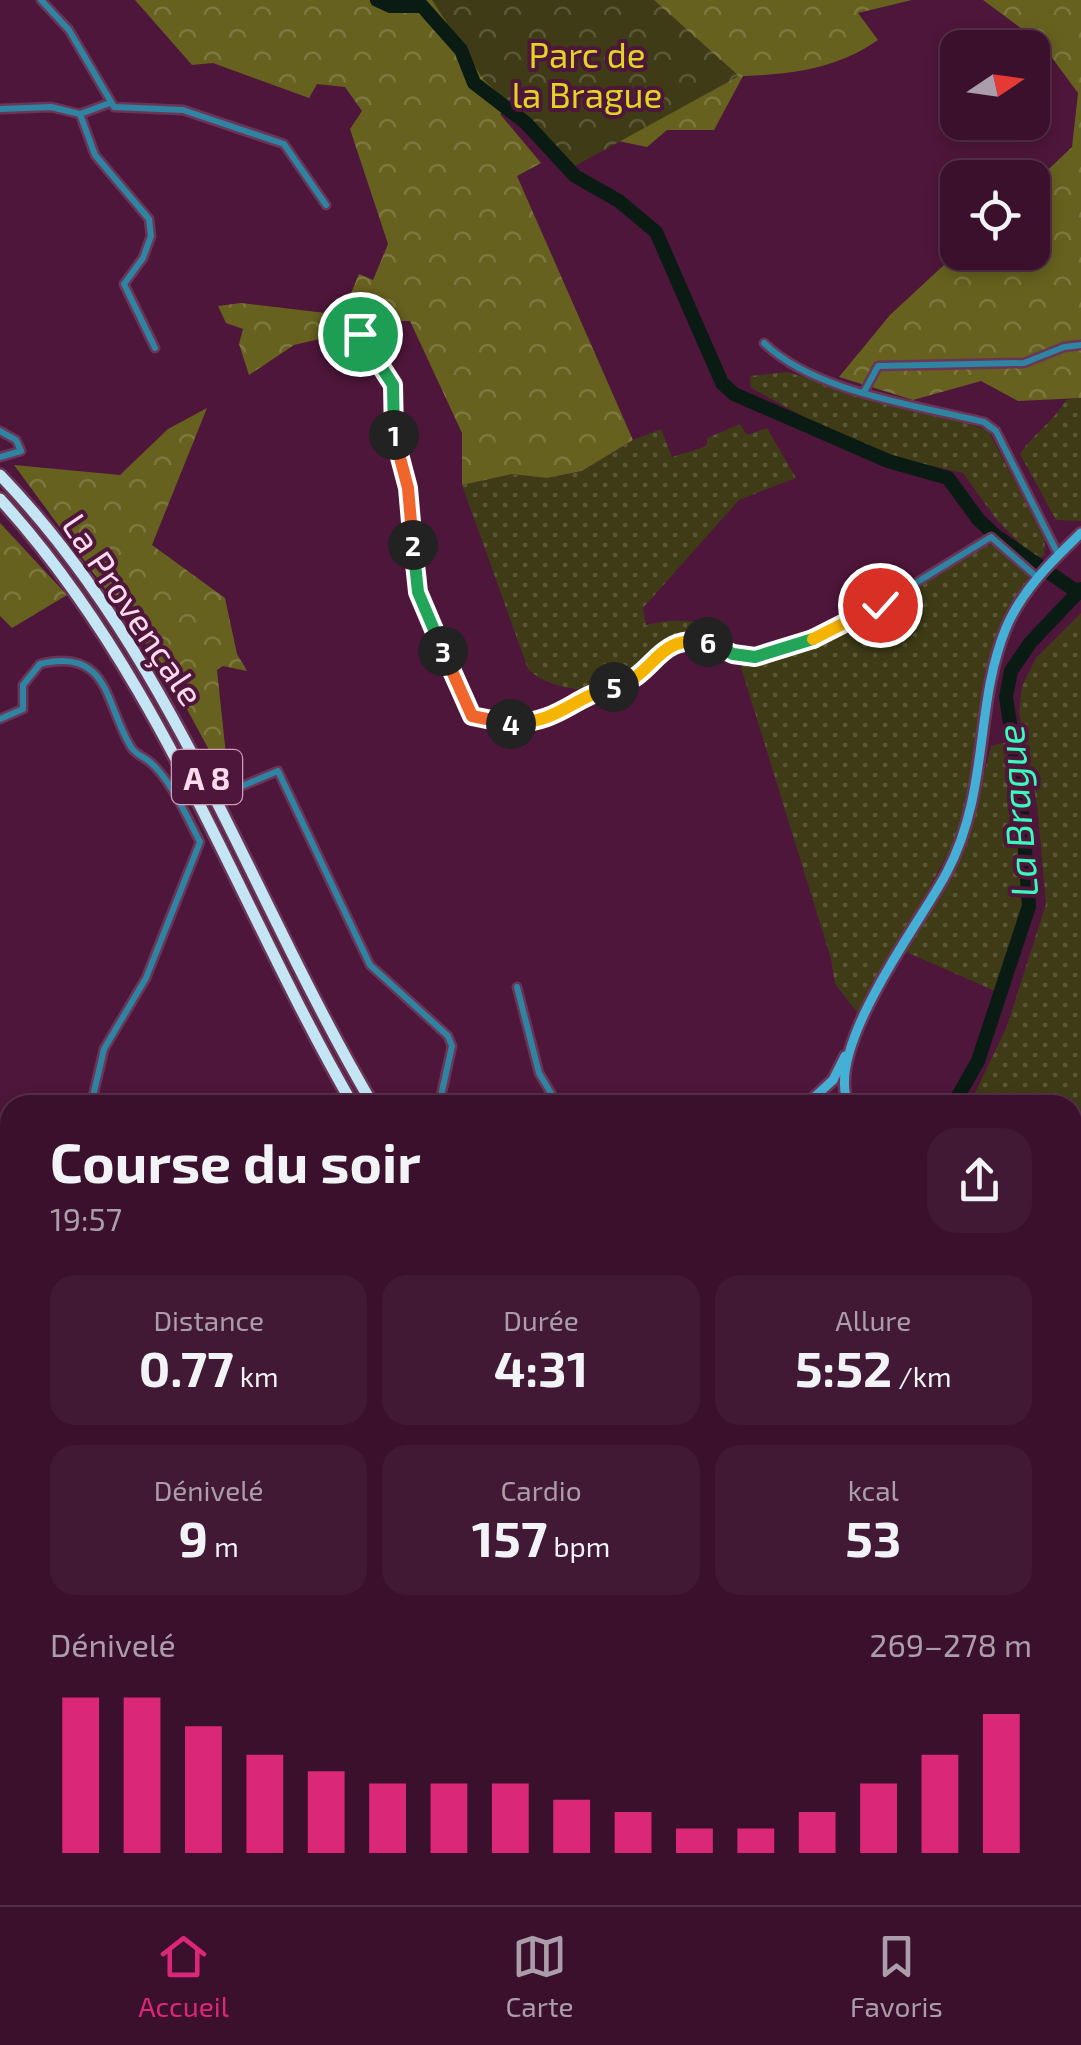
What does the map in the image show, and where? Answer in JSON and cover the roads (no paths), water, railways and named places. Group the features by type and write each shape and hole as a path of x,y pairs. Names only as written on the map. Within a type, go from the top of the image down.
{"highway":[{"name":"La Provençale","path":"0,475 72,558 153,676 368,1095"},
{"name":"La Provençale","path":"0,499 84,600 144,694 348,1095"}],"street":[{"path":"41,0 69,30 110,103 121,110 164,108 203,114 284,144 326,204"},
{"path":"0,109 51,107 80,114 110,103"},
{"path":"80,114 96,154 149,219 151,236 143,258 124,284 154,348"},
{"path":"360,334 396,395 394,436 408,488 418,592 462,702 472,716 488,722 523,724 560,716 590,693 642,676 667,645 688,640 755,657 808,641 842,628 991,536 1043,572"},
{"path":"764,343 790,365 864,392 984,422 996,431 1058,554"},
{"path":"864,392 878,366 1024,363 1064,346 1081,345"},
{"path":"0,431 16,440 21,451 0,457"},
{"path":"831,1095 833,1080 901,946 960,844 980,772 1000,646 1014,612 1058,554 1081,533"},
{"path":"0,718 23,709 23,685 40,664 69,660 84,666 103,681 131,747 150,762 200,842 146,978 104,1049 93,1095"},
{"path":"242,786 278,771 370,966 448,1036 452,1046 441,1095"},
{"path":"516,987 539,1073 552,1095"},
{"path":"836,1095 843,1090 855,1041"},
{"path":"833,1080 845,1095"}],"waterway":[{"path":"377,0 390,6 422,6 461,50 474,83 526,123 575,176 619,201 656,232 722,383 734,394 888,461 948,478 978,519 996,536 1079,593"},
{"name":"La Brague","path":"959,1095 978,1061 1029,906 1021,796 1006,697 1011,671 1030,643 1081,589"}],"park label":[{"name":"Parc de la Brague","path":"587,74"}]}
